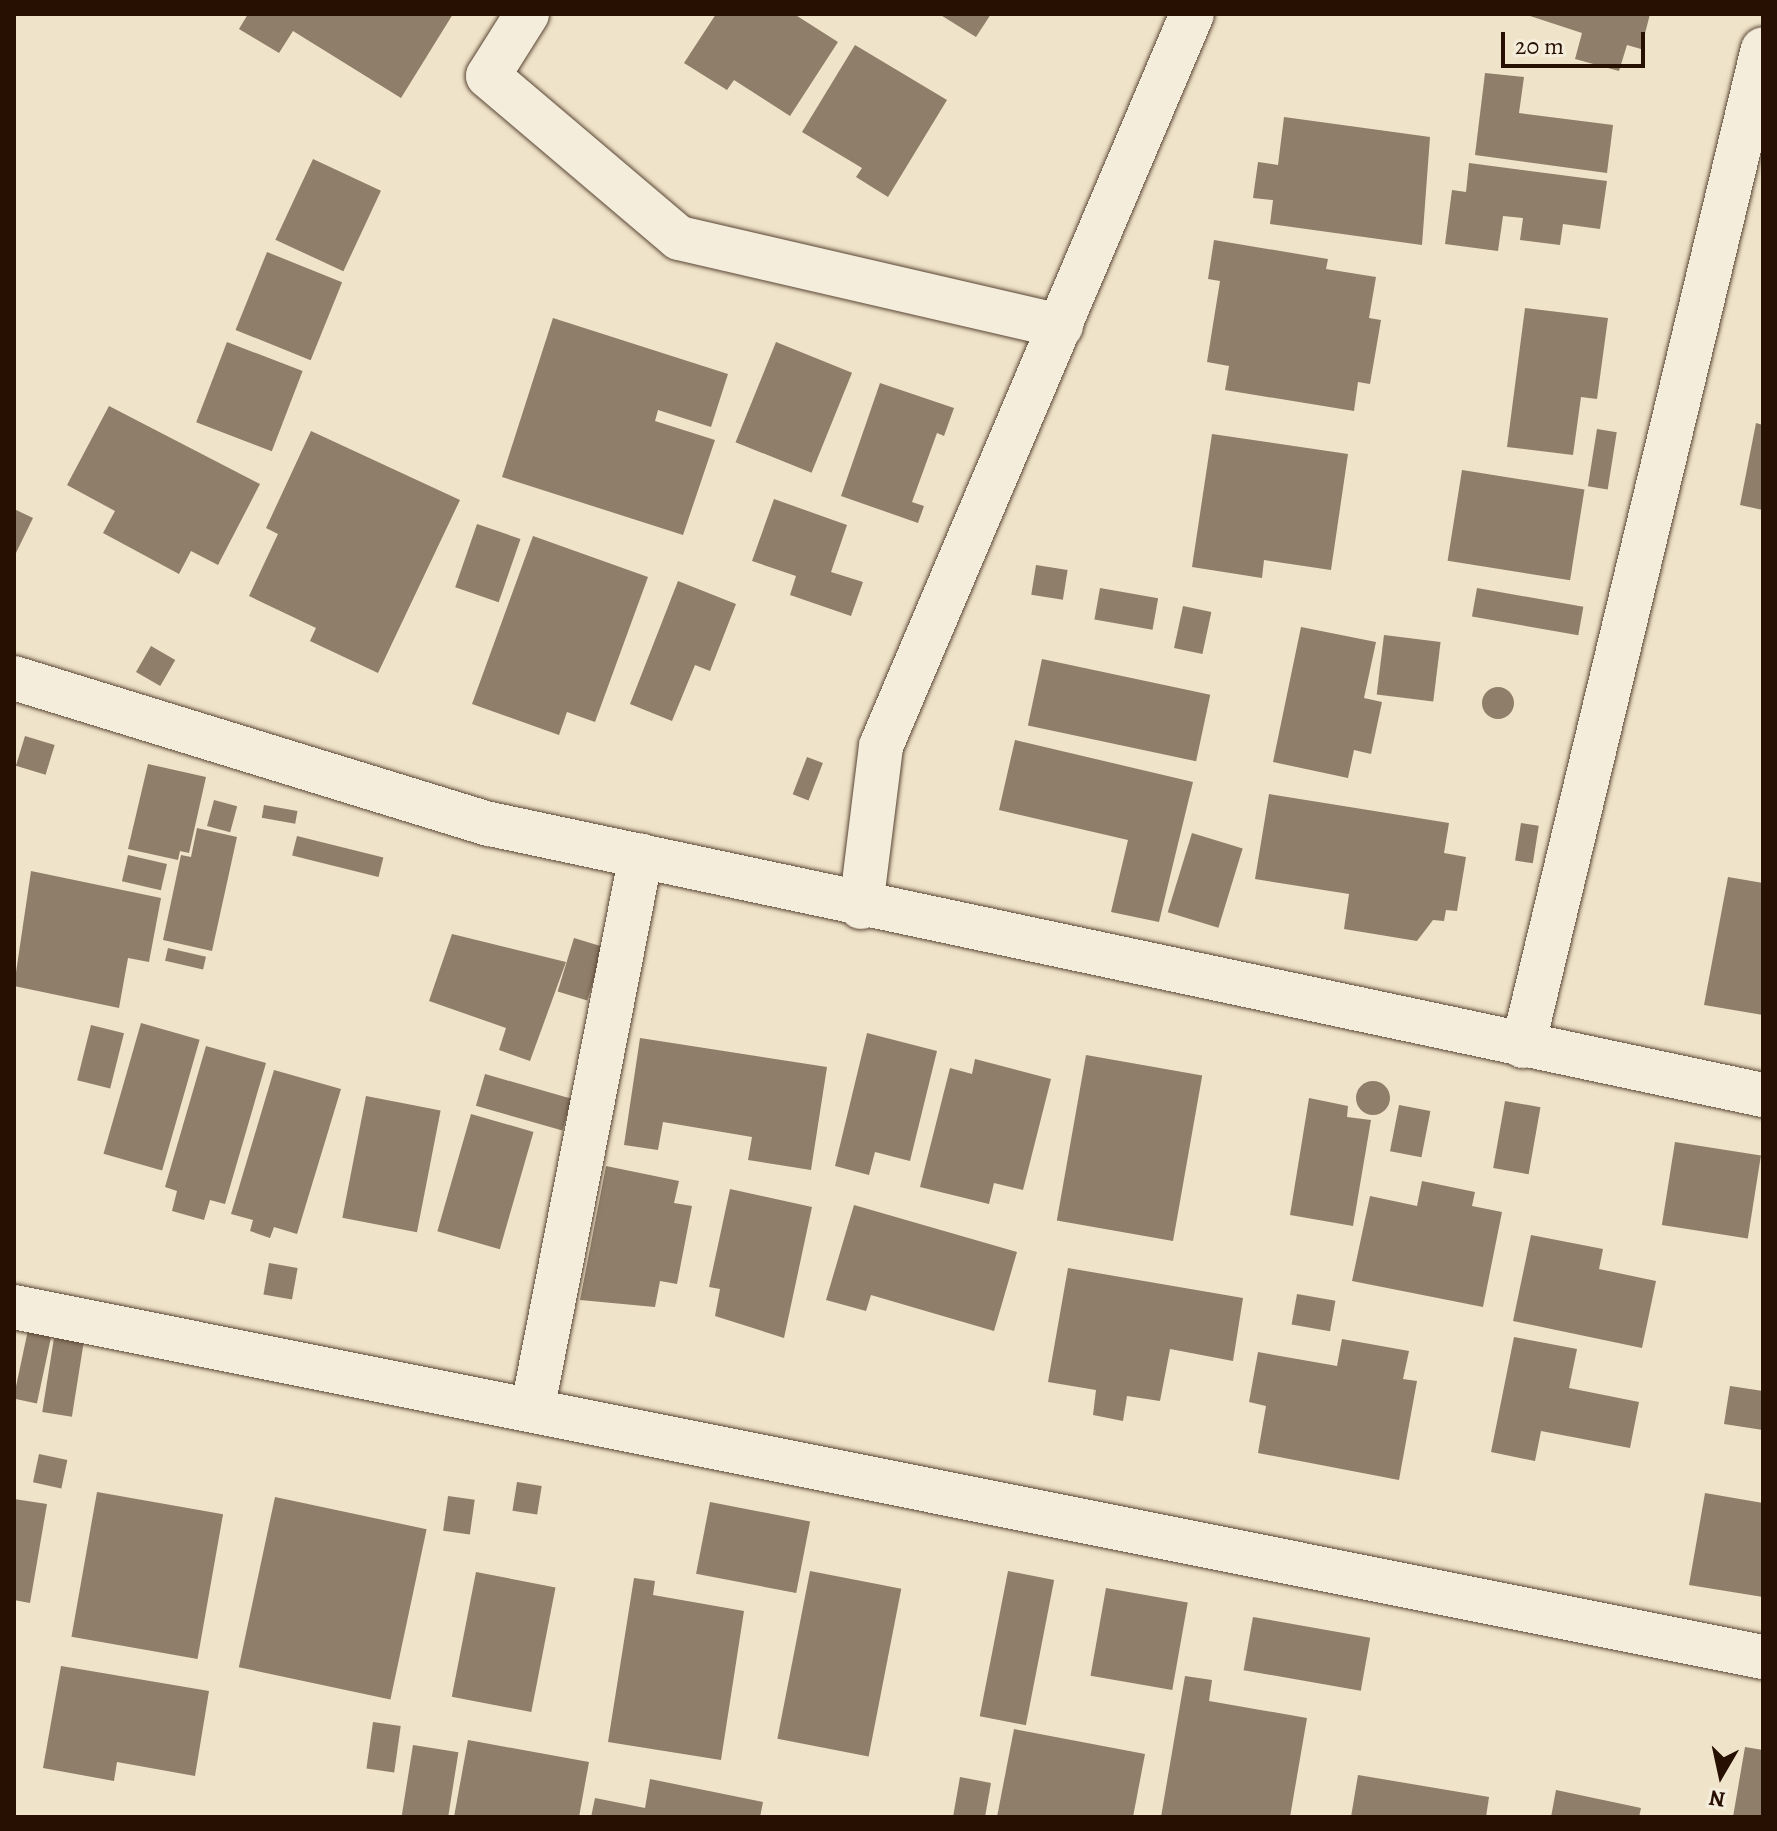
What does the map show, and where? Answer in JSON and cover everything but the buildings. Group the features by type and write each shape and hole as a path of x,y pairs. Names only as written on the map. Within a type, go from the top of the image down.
{"street":[{"path":"527,14 488,76 679,238 1061,326"},
{"path":"861,907 881,746 1192,14"},
{"path":"1523,1046 1763,49"},
{"path":"14,678 490,824 641,855 861,907 1763,1095"},
{"path":"533,1406 641,855"},
{"path":"14,1307 533,1406 1763,1657"}]}
